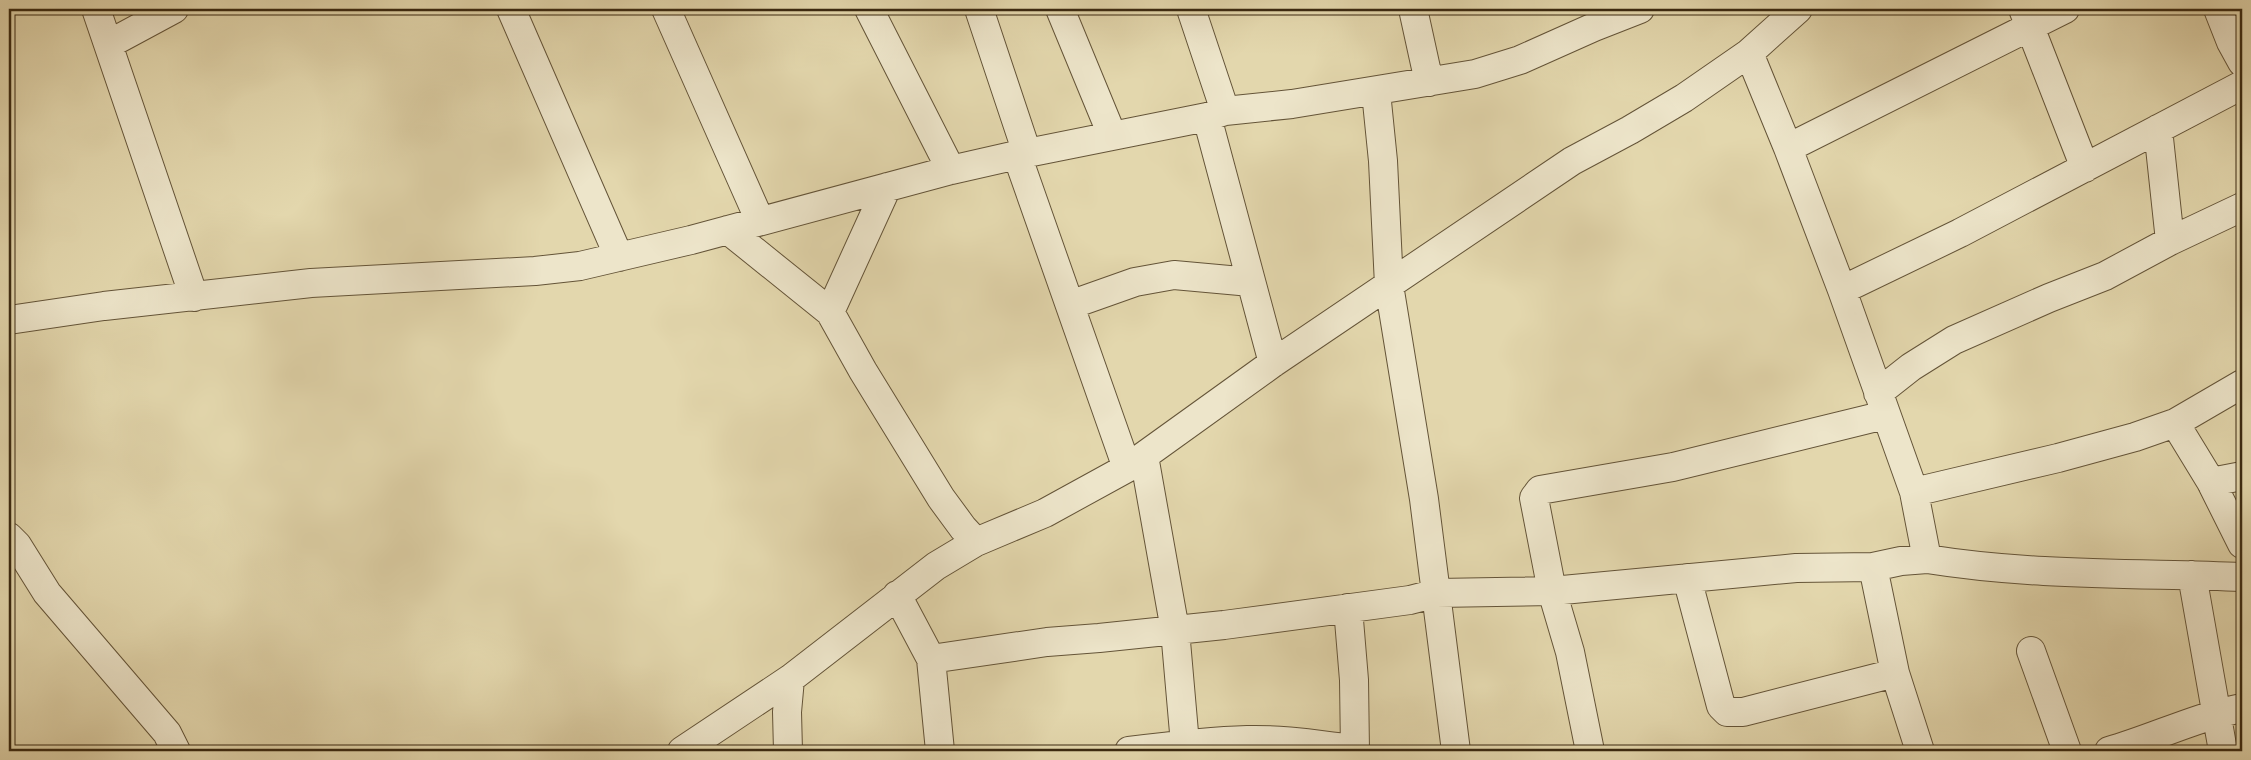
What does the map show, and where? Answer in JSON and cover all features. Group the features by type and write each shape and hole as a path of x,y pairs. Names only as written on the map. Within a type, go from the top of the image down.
{"street":[{"path":"96,9 194,297"},
{"path":"109,44 174,9"},
{"path":"511,9 619,257"},
{"path":"671,9 760,221"},
{"path":"870,9 951,170"},
{"path":"979,9 1022,154 1070,305 1136,462 1175,630 1185,744"},
{"path":"1060,9 1112,135"},
{"path":"1191,9 1216,114 1251,282 1273,363"},
{"path":"1414,9 1429,82"},
{"path":"9,320 104,306 311,283 535,271 580,266 728,230 951,170 1022,154 1216,114 1376,92 1475,74 1520,60 1594,26 1640,9"},
{"path":"682,751 790,679 936,566 976,542 1045,513 1136,462 1273,363 1572,161 1684,98 1749,53 1798,9"},
{"path":"1788,148 2027,17 2065,9"},
{"path":"2218,9 2231,42 2242,62"},
{"path":"2027,17 2085,168"},
{"path":"1749,53 1788,148 1842,290 1881,404 1914,492 1927,559"},
{"path":"1842,290 1960,233 2242,85"},
{"path":"1376,92 1383,161 1389,285 1400,341 1437,593 1456,751"},
{"path":"2158,130 2170,241"},
{"path":"830,312 887,188"},
{"path":"1590,751 1570,652 1552,591 1534,498 1540,490 1673,467 1881,404 1911,367 1954,340 2049,298 2105,276 2170,241 2242,207"},
{"path":"728,230 830,312 863,371 941,498 962,528 976,542"},
{"path":"1070,305 1135,282 1174,275 1251,282"},
{"path":"1914,492 2058,458 2135,437 2175,423 2242,384"},
{"path":"2175,423 2210,482 2242,544"},
{"path":"2210,482 2242,476"},
{"path":"9,537 17,545 47,593 167,733 176,751"},
{"path":"931,659 1047,642 1175,630 1410,600 1437,593 1552,591 1796,568 1873,567 1901,561 1927,559 2074,574 2242,577"},
{"path":"1873,567 1894,673 1920,751"},
{"path":"2192,575 2223,751"},
{"path":"1688,578 1721,706 1727,712 1742,712 1894,673"},
{"path":"897,595 931,659 940,751"},
{"path":"1129,751 1185,744 1257,740 1299,742 1355,750 1354,680 1348,608"},
{"path":"2030,651 2067,751"},
{"path":"788,751 787,712 790,679"},
{"path":"2109,751 2144,741 2215,714 2242,708"}]}
